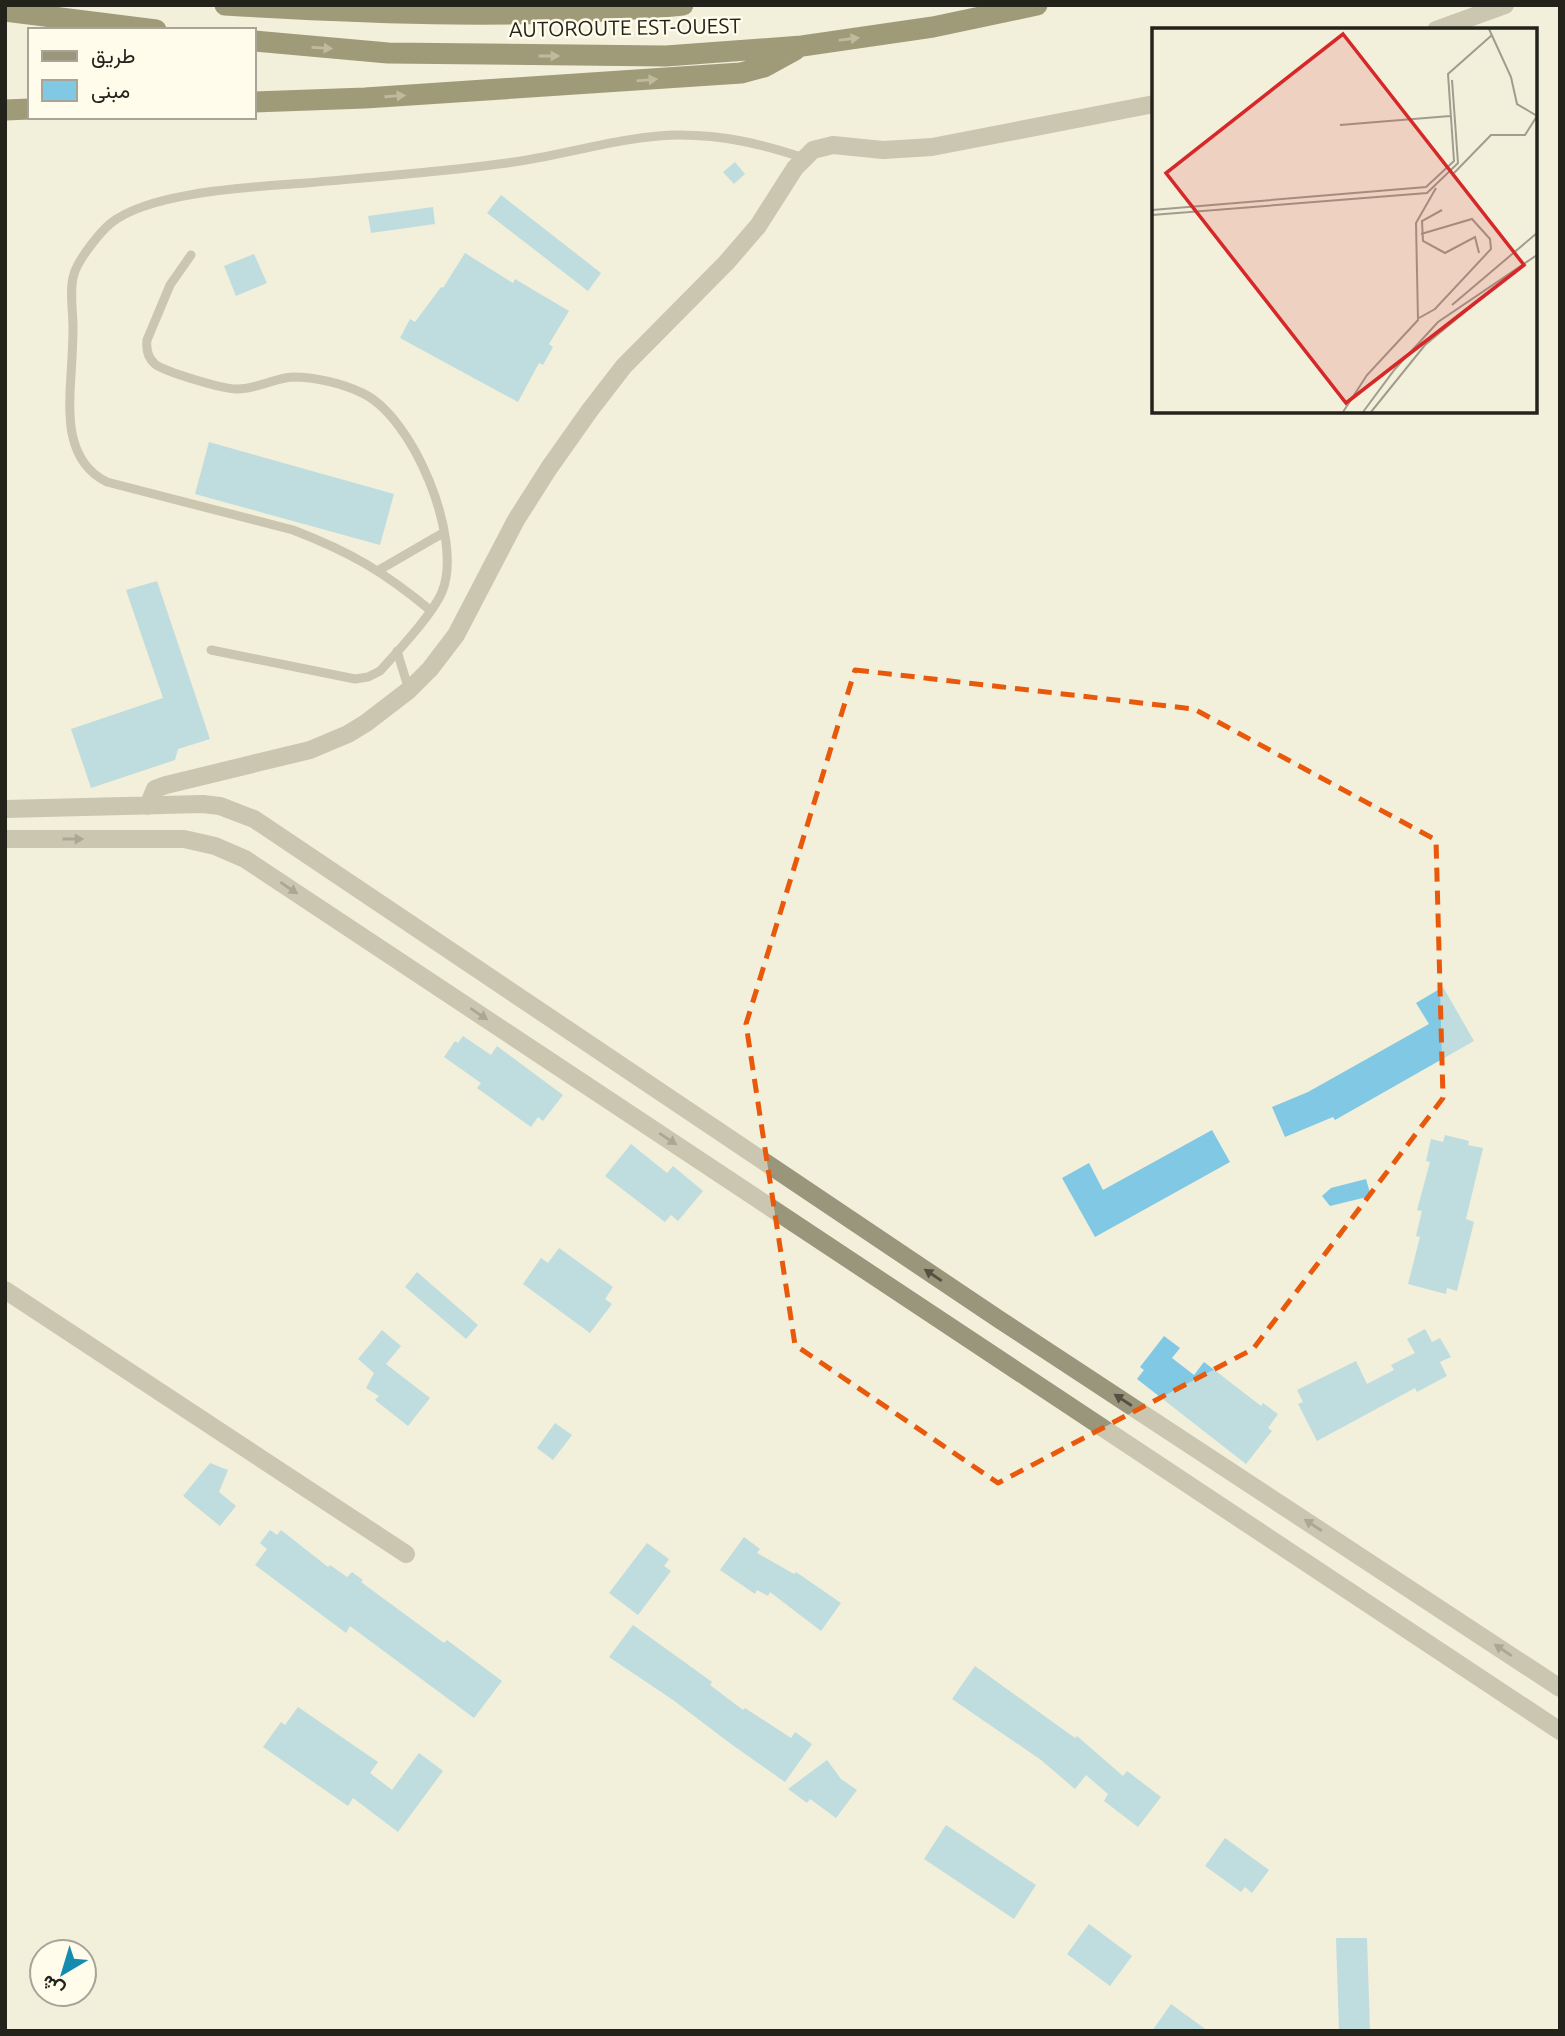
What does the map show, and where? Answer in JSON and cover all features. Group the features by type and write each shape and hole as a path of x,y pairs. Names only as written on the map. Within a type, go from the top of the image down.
{"highway":[{"name":"AUTOROUTE EST-OUEST","path":"225,5 380,14 506,14 636,10 683,5"},
{"name":"AUTOROUTE EST-OUEST","path":"256,41 314,48 460,55 666,56 802,46 933,27 1037,5"},
{"path":"5,11 140,28"},
{"path":"256,102 365,98 741,73 764,67 802,46"},
{"path":"5,110 28,109"}],"street":[{"path":"1442,28 1505,5"},
{"path":"148,806 152,793 160,787 329,743 366,723 409,690 430,669 456,635 516,520 590,410 624,366 726,263 758,226 795,168 813,150 832,145 883,150 932,147 1152,104"},
{"path":"5,809 203,804 254,818 1000,1320 1560,1688"},
{"path":"5,839 184,839 215,846 245,859 1560,1731"},
{"path":"5,1290 406,1554"}],"lane":[{"path":"430,610 379,570 345,551 293,530 107,482 88,470 76,450 70,415 72,285 82,259 110,224 141,208 206,192 507,163 675,135 716,135 761,144 804,158"},
{"path":"191,255 170,285 147,340 147,353 154,363 219,387 252,388 279,379 308,378 344,386 377,401 397,422 425,469 438,509 448,562 442,593 380,671 368,677 355,679 211,650"},
{"path":"379,570 443,533"},
{"path":"397,651 409,690"}],"highlighted area":[{"path":"855,670 1194,709 1436,840 1443,1098 1253,1349 998,1483 795,1345 746,1024"}],"building":[{"path":"735,162 745,174 734,184 723,172"},
{"path":"501,195 601,273 588,291 487,213"},
{"path":"433,207 435,224 371,233 368,216"},
{"path":"465,253 513,283 515,279 569,311 549,344 553,347 543,365 539,363 518,402 400,338 410,319 415,322 441,287 443,288"},
{"path":"254,254 267,283 236,296 224,266"},
{"path":"209,442 394,494 380,545 195,494"},
{"path":"157,581 210,739 178,749 175,760 91,788 71,729 163,698 126,590"},
{"path":"1443,987 1474,1041 1335,1120 1333,1117 1285,1137 1272,1107 1308,1092 1429,1024 1416,1003"},
{"path":"463,1036 491,1055 497,1046 563,1095 543,1121 538,1117 531,1127 477,1088 481,1083 444,1057 455,1041 458,1043"},
{"path":"1212,1130 1230,1162 1095,1237 1062,1178 1089,1163 1103,1190"},
{"path":"1445,1135 1483,1148 1466,1219 1474,1222 1457,1291 1447,1288 1446,1294 1408,1284 1420,1237 1416,1236 1422,1211 1417,1210 1430,1162 1426,1161 1431,1139 1443,1142"},
{"path":"631,1144 667,1173 673,1166 703,1191 678,1221 671,1215 665,1222 605,1176"},
{"path":"1366,1179 1371,1196 1330,1206 1322,1196 1331,1188"},
{"path":"559,1248 613,1287 605,1299 612,1304 590,1333 523,1284 541,1258 548,1263"},
{"path":"417,1272 478,1325 466,1339 405,1287"},
{"path":"1425,1329 1432,1342 1440,1338 1451,1357 1440,1362 1447,1376 1417,1392 1415,1388 1317,1441 1298,1404 1303,1402 1297,1390 1356,1361 1367,1384 1394,1370 1391,1365 1415,1353 1407,1339"},
{"path":"382,1330 401,1346 386,1364 430,1398 408,1426 375,1400 379,1396 366,1388 374,1373 358,1359"},
{"path":"1164,1336 1180,1348 1172,1358 1194,1375 1204,1362 1261,1406 1263,1403 1278,1414 1268,1428 1272,1431 1246,1464 1137,1379 1144,1370 1140,1367"},
{"path":"555,1423 572,1435 553,1460 537,1448"},
{"path":"210,1463 228,1470 219,1492 236,1506 220,1526 183,1496"},
{"path":"270,1530 277,1535 281,1530 328,1567 330,1565 347,1577 352,1572 363,1580 361,1582 444,1643 447,1640 502,1681 474,1718 350,1626 346,1633 255,1565 267,1549 260,1543"},
{"path":"744,1537 760,1549 757,1553 794,1574 796,1572 841,1603 821,1631 770,1592 768,1596 757,1590 755,1594 720,1570"},
{"path":"647,1543 669,1559 664,1566 671,1571 638,1615 609,1593"},
{"path":"633,1625 712,1682 710,1685 743,1710 745,1708 791,1738 795,1732 812,1744 785,1782 609,1657"},
{"path":"975,1666 1075,1738 1077,1736 1123,1776 1127,1771 1161,1797 1138,1827 1104,1801 1108,1794 1086,1775 1075,1789 1041,1760 952,1699"},
{"path":"298,1707 378,1762 370,1773 392,1790 419,1753 443,1771 398,1832 353,1798 348,1806 263,1747 281,1722 285,1725"},
{"path":"827,1760 841,1779 857,1790 836,1818 810,1799 807,1803 788,1789"},
{"path":"946,1825 1036,1885 1014,1919 924,1859"},
{"path":"1225,1838 1269,1870 1252,1893 1245,1887 1241,1892 1205,1866"},
{"path":"1089,1924 1132,1956 1110,1986 1067,1954"},
{"path":"1336,1938 1367,1938 1370,2031 1339,2031"},
{"path":"1171,2004 1208,2031 1152,2031"}]}
